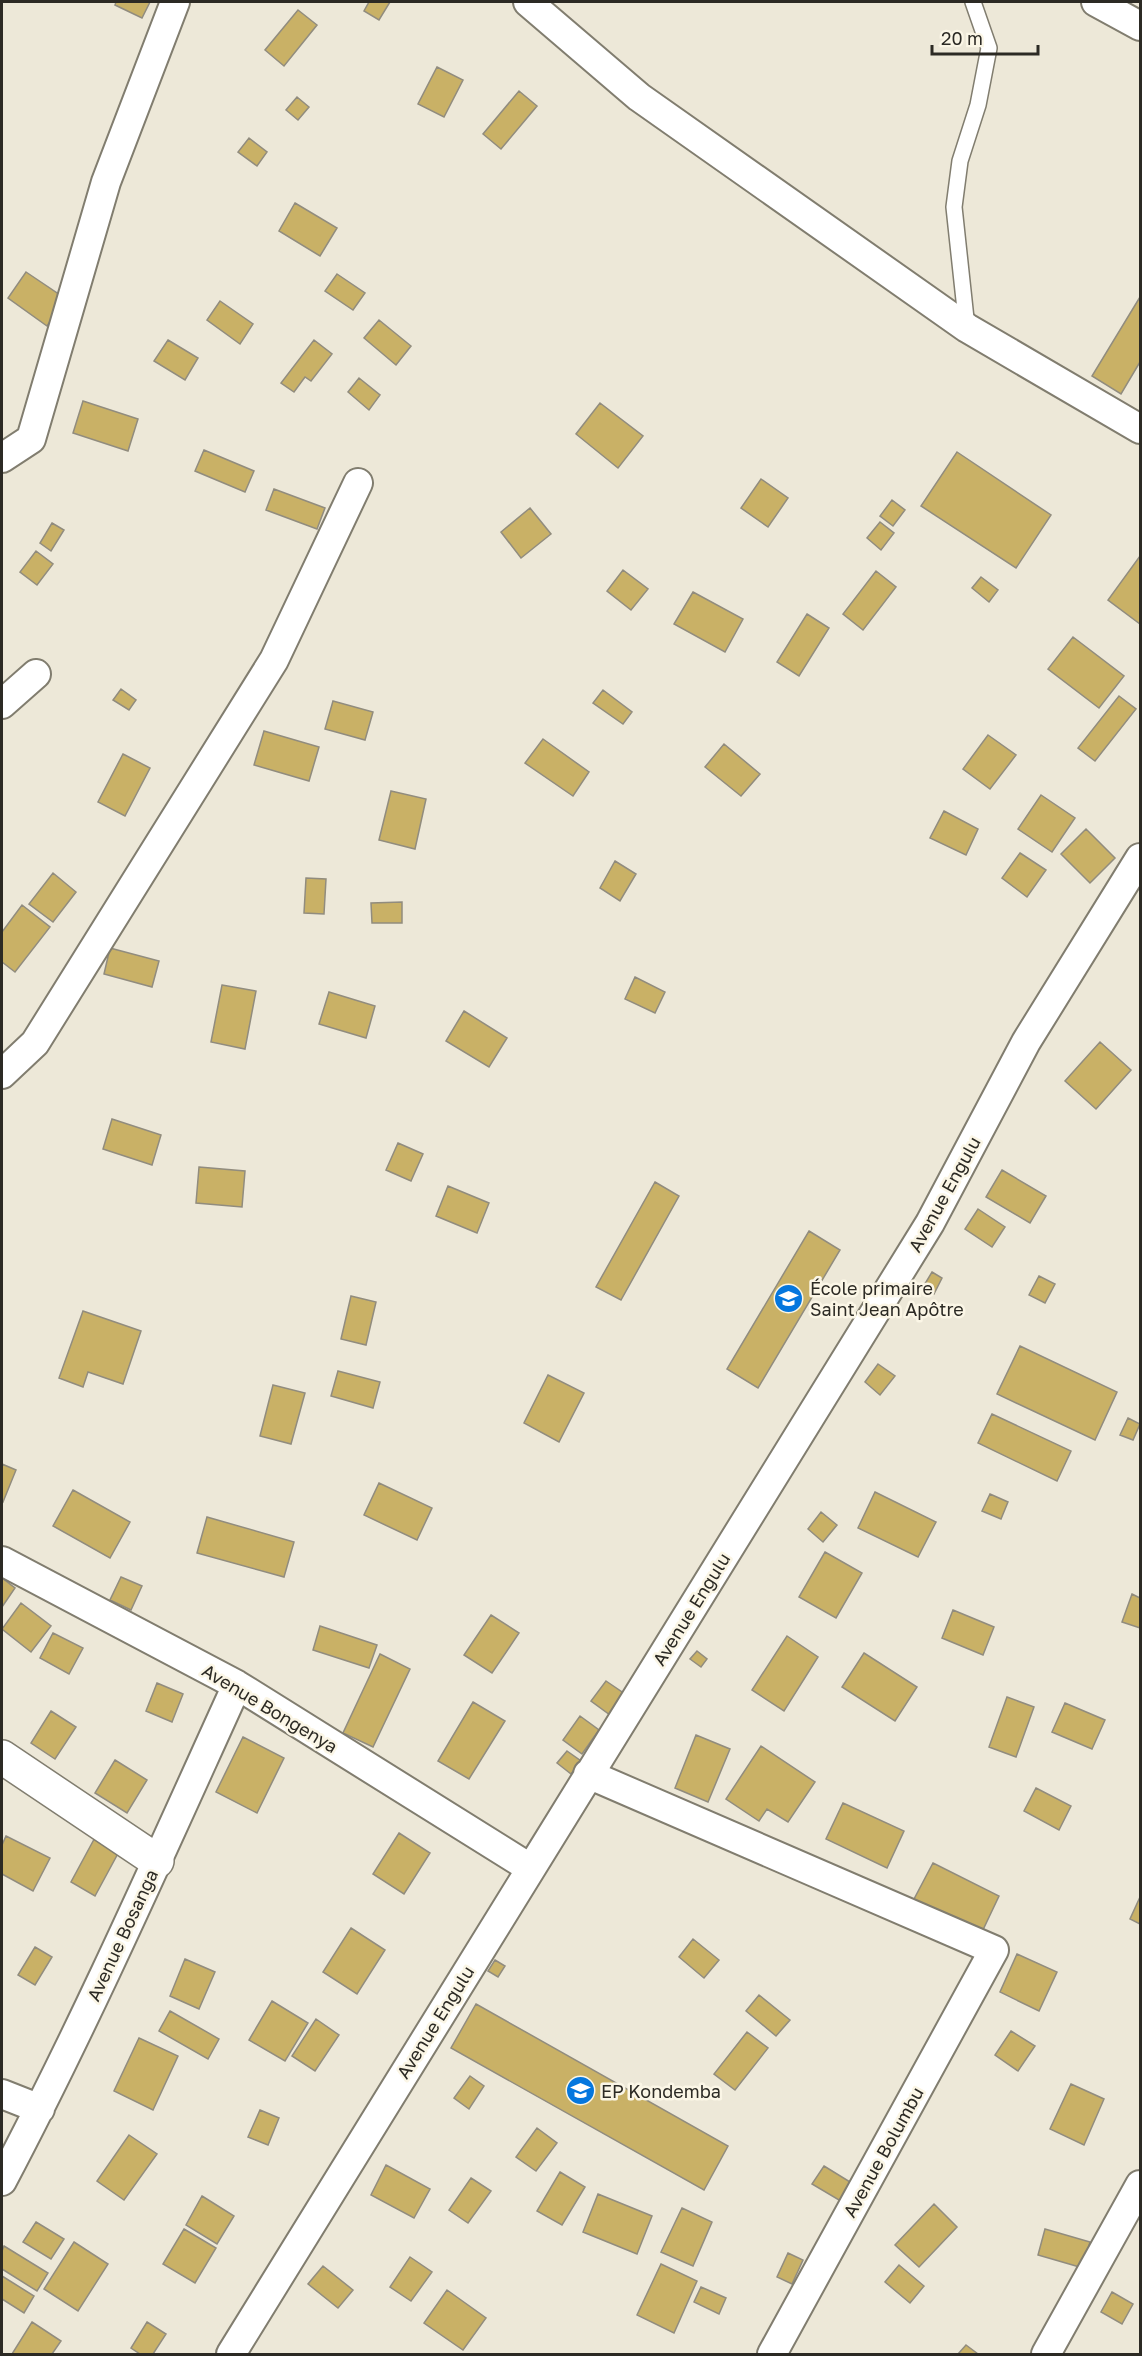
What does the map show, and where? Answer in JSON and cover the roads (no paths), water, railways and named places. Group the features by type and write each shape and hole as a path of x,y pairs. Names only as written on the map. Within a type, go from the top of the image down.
{"street":[{"path":"2,458 31,439 106,182 175,2"},
{"path":"528,2 639,97 967,328 1140,429"},
{"path":"1096,2 1140,26"},
{"path":"2,1074 35,1043 274,660 358,483"},
{"path":"2,704 36,674"},
{"name":"Avenue Engulu","path":"231,2355 930,1223 1026,1042 1140,858"},
{"name":"Avenue Bongenya","path":"2,1561 237,1685 530,1868"},
{"name":"Avenue Bosanga","path":"2,2181 40,2109 237,1685"},
{"path":"2,1757 157,1861"},
{"name":"Avenue Bolumbu","path":"588,1774 994,1950 772,2355"},
{"path":"2,2094 40,2109"},
{"path":"1046,2355 1140,2185"}],"lane":[{"path":"967,328 954,207 960,161 978,105 989,48 973,2"}],"place":[{"name":"École primaire Saint Jean Apôtre","path":"789,1298"},
{"name":"EP Kondemba","path":"580,2091"}]}
